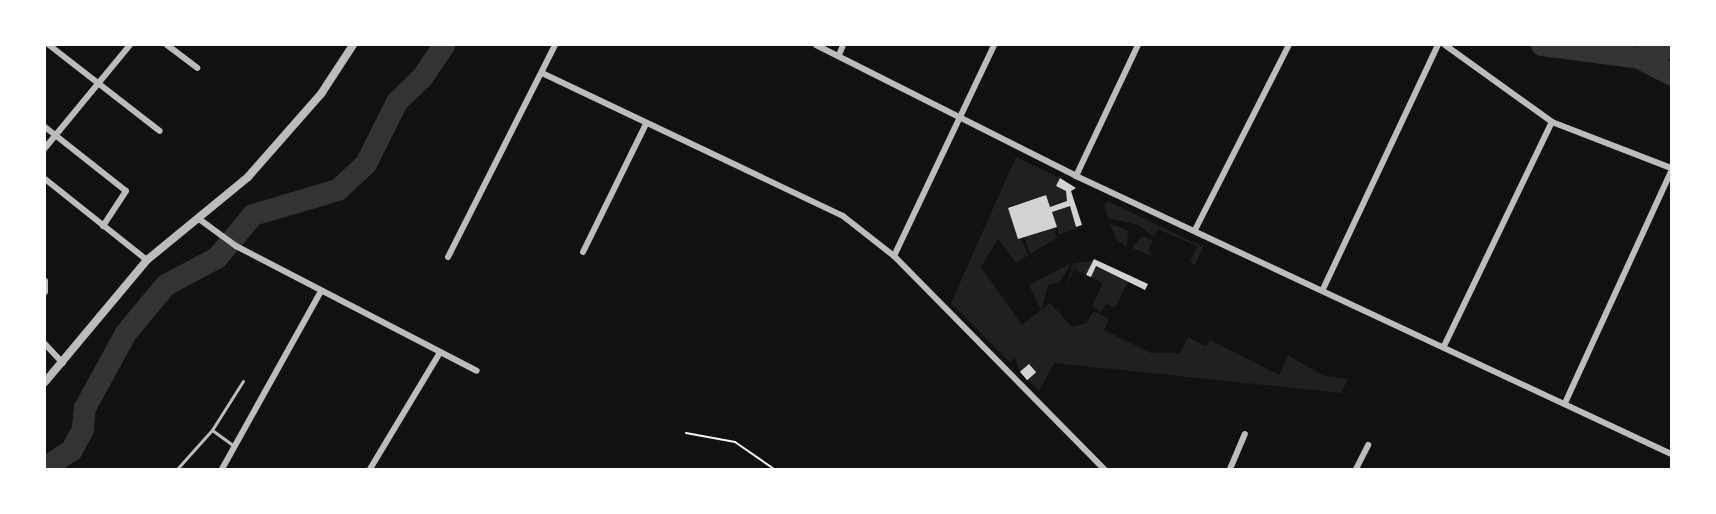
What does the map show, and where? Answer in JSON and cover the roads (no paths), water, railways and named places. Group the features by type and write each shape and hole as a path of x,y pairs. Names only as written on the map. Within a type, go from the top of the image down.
{"street":[{"path":"49,45 160,131"},
{"path":"45,148 130,45"},
{"path":"167,45 197,68"},
{"path":"45,382 147,260 248,177 321,94 353,45"},
{"path":"448,258 555,45"},
{"path":"816,45 962,116 1076,176 1324,287 1671,454"},
{"path":"839,55 843,45"},
{"path":"894,256 994,45"},
{"path":"1076,176 1138,45"},
{"path":"1195,230 1289,45"},
{"path":"1324,287 1438,45"},
{"path":"1445,45 1552,122 1671,170 1565,404"},
{"path":"542,73 843,216 894,256 1104,469"},
{"path":"1445,344 1552,122"},
{"path":"583,252 646,124"},
{"path":"45,128 126,191 103,226"},
{"path":"45,179 147,260"},
{"path":"199,219 236,246 439,354 477,371"},
{"path":"45,281 45,292"},
{"path":"222,469 321,291"},
{"path":"45,344 63,363"},
{"path":"370,469 439,354"},
{"path":"1230,469 1245,434"},
{"path":"1356,469 1368,445"}],"lane":[{"path":"177,469 212,430 243,381"},
{"path":"212,430 235,446"}],"waterway":[{"path":"45,468 72,450 83,429 85,408 126,333 166,285 217,258 253,215 338,190 366,164 397,102 422,78 444,45"},
{"path":"1542,45 1639,58 1671,47"},
{"path":"1639,58 1671,74"}]}
